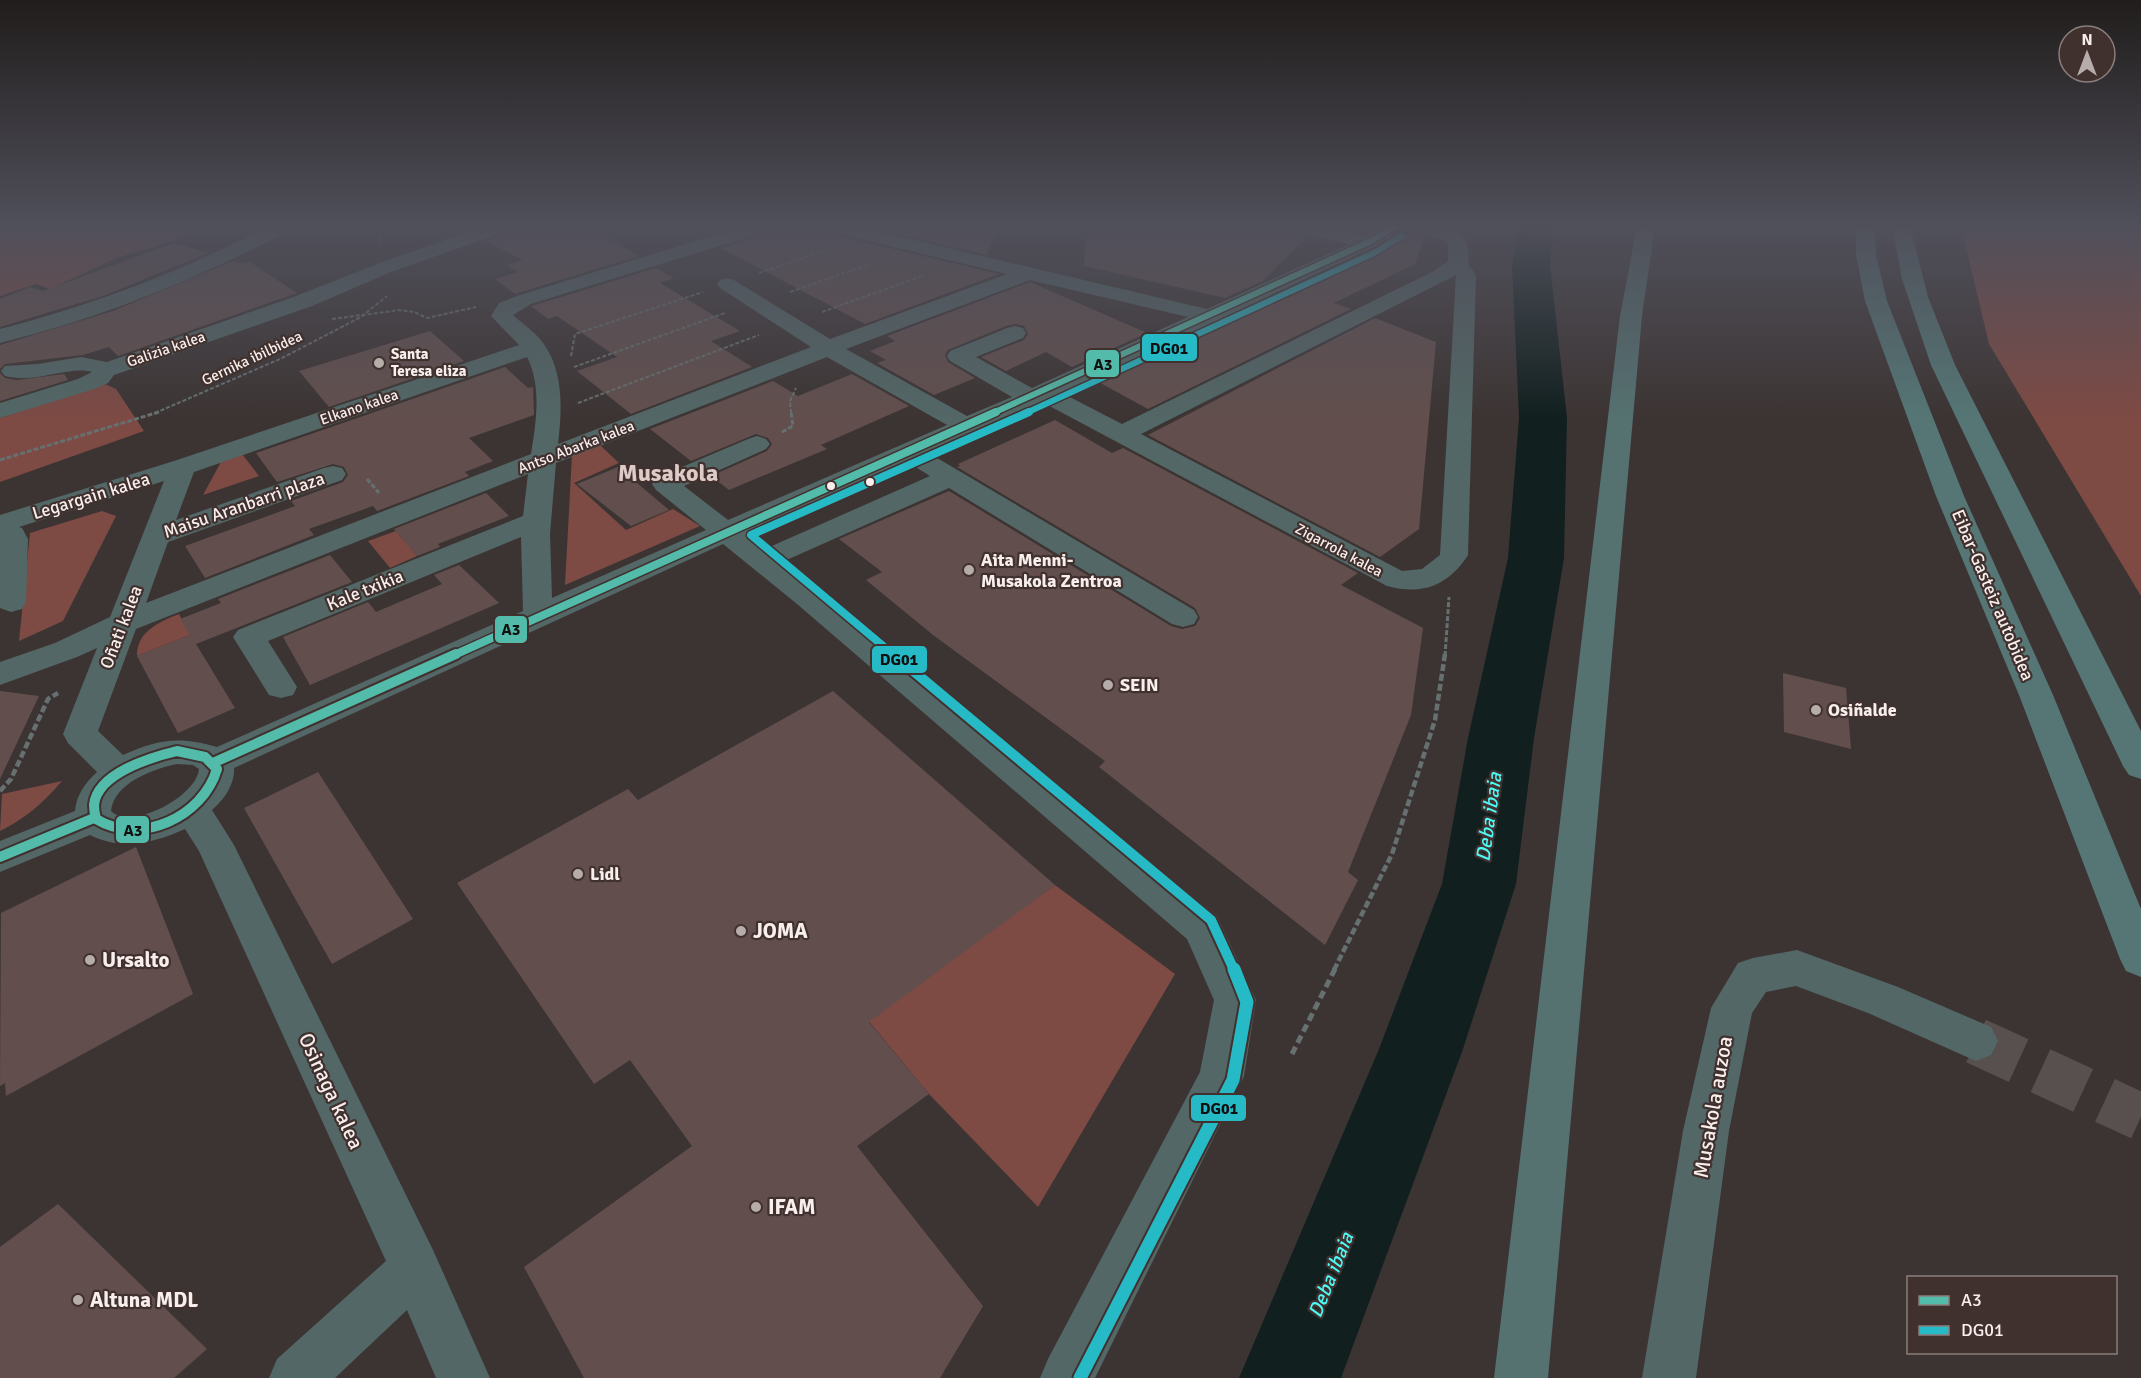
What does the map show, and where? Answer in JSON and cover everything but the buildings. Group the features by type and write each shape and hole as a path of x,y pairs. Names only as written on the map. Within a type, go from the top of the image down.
{"highway":[{"name":"Eibar-Gasteiz autobidea","path":"1875,290 1880,310 1950,496 2036,695 2141,959"},
{"path":"1914,290 1943,365 2141,766"}],"main road":[{"path":"1521,1378 1635,290"}],"street":[{"path":"0,336 89,309 138,290"},
{"name":"Galizia kalea","path":"0,411 86,384 100,378 105,370 332,290"},
{"path":"539,618 535,595 536,521 549,412 547,376 542,358 534,347 502,316 507,308 555,290"},
{"path":"738,290 828,348 965,425"},
{"name":"Antso Abarka kalea","path":"0,674 66,650 123,622 828,348 983,290"},
{"path":"1101,290 1209,316"},
{"path":"215,762 1265,290"},
{"path":"1120,435 1410,290"},
{"name":"Zigarrola kalea","path":"1015,333 958,356 1120,435 1397,580 1437,575 1446,568 1454,555 1465,290"},
{"name":"Elkano kalea","path":"183,467 534,347"},
{"path":"14,371 37,371 84,364 98,365 105,370"},
{"path":"757,444 665,484 763,560 1203,928 1235,1000 1222,1076 1067,1378"},
{"path":"907,451 1183,617"},
{"name":"Legargain kalea","path":"6,529 183,467"},
{"name":"Oñati kalea","path":"120,772 80,734 183,467"},
{"name":"Maisu Aranbarri plaza","path":"156,537 333,474"},
{"path":"763,560 951,477"},
{"name":"Kale txikia","path":"281,687 249,637 536,521"},
{"path":"6,529 14,539 7,609"},
{"path":"177,751 194,751 207,755 215,762 218,772 205,796 173,819 133,830 115,830 101,826 94,818 93,808 97,796 120,772 138,762 177,751"},
{"name":"Osinaga kalea","path":"191,808 215,845 415,1268 463,1378"},
{"path":"0,857 94,818"},
{"name":"Musakola auzoa","path":"1669,1378 1706,1131 1732,1008 1753,976 1797,968 1882,1000 1976,1041"},
{"path":"296,1378 415,1268"},
{"path":"1497,1378 1529,1299"},
{"path":"1529,1299 1541,1378"}],"path":[{"name":"Gernika ibilbidea","path":"0,460 156,413 280,358 364,314 394,290"},
{"path":"708,290 574,334 570,368 731,311"},
{"path":"782,294 793,290"},
{"path":"345,317 400,310 414,312 427,318 441,316"},
{"path":"757,444 793,426 790,401 796,387 778,368"},
{"path":"1292,1054 1392,854 1436,720 1448,637 1449,589"},
{"path":"0,791 11,779 48,699 65,689"}],"shaded area":[{"path":"0,290 17,290 0,296"},
{"path":"1976,290 2141,290 2141,596 1989,344"},
{"path":"105,384 116,389 144,431 0,482 0,418"},
{"path":"600,445 619,463 574,483 626,530 673,509 700,526 565,585 572,455"},
{"path":"242,454 259,476 203,495 221,462"},
{"path":"102,511 116,516 63,621 19,641 30,533"},
{"path":"396,531 417,556 390,568 368,541"},
{"path":"179,614 190,635 137,656 140,640 150,629"},
{"path":"62,781 34,809 0,831 2,794"},
{"path":"1055,885 1175,974 1038,1207 929,1094 867,1019"}],"waterway":[{"name":"Deba ibaia","path":"1290,1378 1421,1049 1479,884 1501,738 1536,558 1543,418 1533,290"}],"tunnel":[{"path":"1976,1041 2141,1117"}],"transit line":[{"name":"A3","path":"215,762 793,504 1264,290"},
{"name":"DG01","path":"1080,1378 1233,1080 1247,1002 1246,995 1211,920 751,535 1067,395 1293,290"},
{"name":"A3","path":"177,751 195,753 205,757 217,769 212,785 186,812 167,822 147,828 128,830 110,828 96,819 94,805 98,792 108,781 135,765 177,751"},
{"name":"A3","path":"0,857 94,818"}],"place":[{"name":"Santa Teresa eliza","path":"379,363"},
{"name":"Aita Menni- Musakola Zentroa","path":"969,570"},
{"name":"SEIN","path":"1108,685"},
{"name":"Osiñalde","path":"1816,710"},
{"name":"Lidl","path":"578,874"},
{"name":"JOMA","path":"741,931"},
{"name":"Ursalto","path":"90,960"},
{"name":"IFAM","path":"756,1207"},
{"name":"Altuna MDL","path":"78,1300"}],"district":[{"name":"Musakola","path":"668,473"}]}
